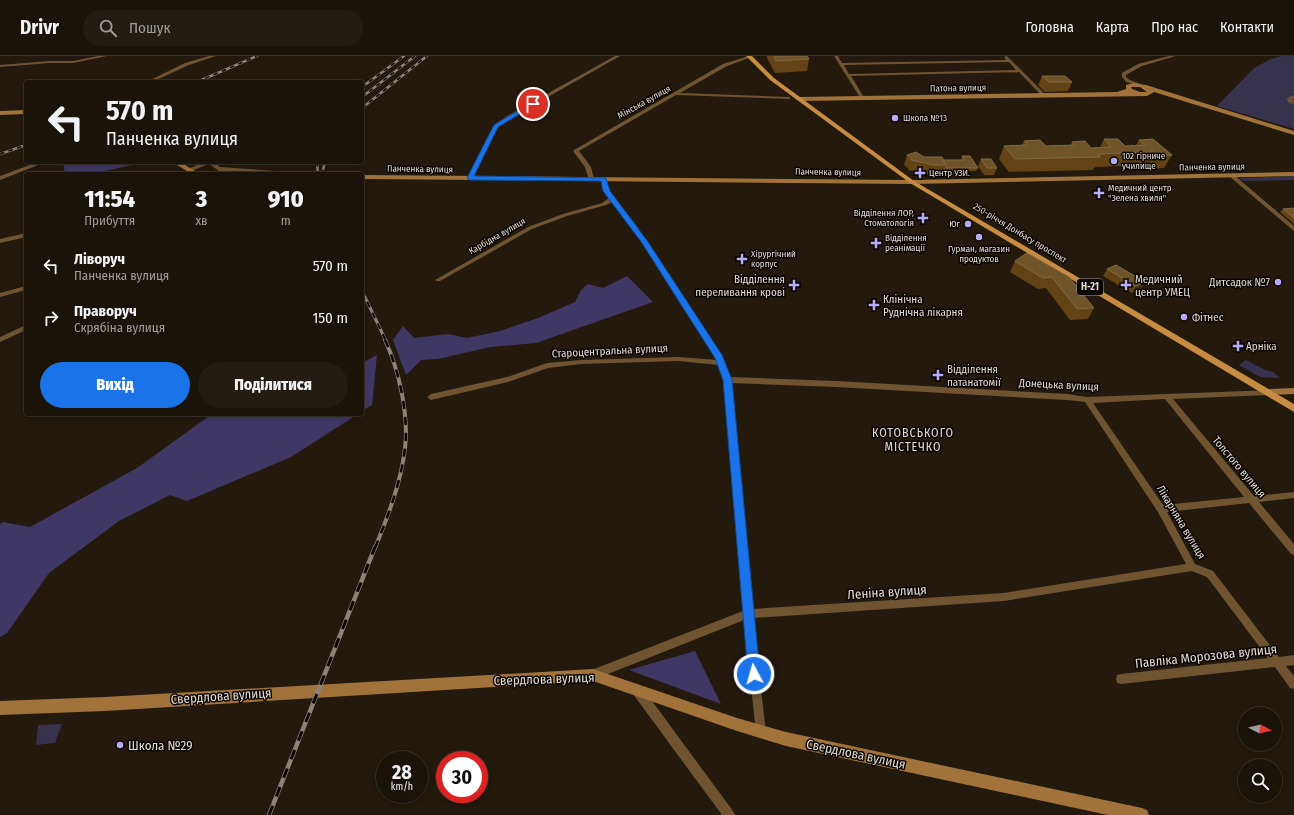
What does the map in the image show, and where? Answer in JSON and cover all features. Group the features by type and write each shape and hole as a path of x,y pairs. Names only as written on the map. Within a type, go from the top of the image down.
{"main road":[{"name":"250-річчя Донбасу проспект","path":"749,57 772,79 798,99 912,182 1294,408"}],"street":[{"path":"0,66 50,62 73,62 105,56"},
{"path":"152,80 187,64 214,56"},
{"path":"470,178 496,126 509,117 618,56"},
{"path":"836,56 863,99"},
{"path":"1005,56 1045,96"},
{"path":"1139,94 1128,86 1124,74 1140,65 1174,56"},
{"name":"Мінська вулиця","path":"591,179 588,167 576,151 725,65 749,57"},
{"path":"840,64 1010,61"},
{"path":"849,75 1020,71"},
{"path":"1118,94 1128,86 1141,86 1149,91 1177,97 1294,133"},
{"name":"Патона вулиця","path":"798,99 1139,94 1149,91"},
{"path":"676,94 788,98"},
{"path":"1294,96 1290,98 1290,101 1294,103"},
{"path":"0,113 24,112"},
{"path":"0,178 37,164"},
{"path":"178,164 194,172"},
{"path":"189,170 204,164"},
{"path":"212,164 219,169 254,172"},
{"name":"Панченка вулиця","path":"364,177 912,182 1294,174"},
{"path":"1231,175 1294,229"},
{"path":"604,179 606,191 659,263 720,357 728,380 748,614 761,733"},
{"name":"Карбідна вулиця","path":"438,280 530,228 565,215 604,204 612,199"},
{"path":"0,241 24,235"},
{"path":"0,295 24,289"},
{"path":"0,340 24,328"},
{"name":"Староцентральна вулиця","path":"431,397 508,379 547,366 581,362 678,358 722,363"},
{"name":"Донецька вулиця","path":"728,380 836,384 1038,395 1087,400 1294,391"},
{"name":"Толстого вулиця","path":"1167,397 1294,551"},
{"name":"Лікарняна вулиця","path":"1087,400 1162,509 1192,567 1210,574 1294,684"},
{"path":"1162,509 1294,495"},
{"name":"Леніна вулиця","path":"593,675 748,614 1004,597 1192,567"},
{"name":"Павліка Морозова вулиця","path":"1121,679 1294,660"},
{"name":"Свердлова вулиця","path":"0,708 105,704 593,675 635,687 761,733 1142,815"},
{"path":"635,687 729,815"}],"shaded area":[{"path":"1282,56 1294,56 1294,129 1217,106 1254,68 1271,59"},
{"path":"63,164 137,164 100,172 65,172"},
{"path":"1294,176 1294,180 1243,181 1240,178"},
{"path":"627,276 653,302 536,343 490,347 438,359 421,360 406,375 393,340 403,326 414,338 448,334 467,338 500,331 538,318 575,302 581,290 588,284 603,288"},
{"path":"377,355 372,405 364,410 364,362"},
{"path":"1246,360 1265,370 1273,372 1280,378 1260,377 1239,365"},
{"path":"209,416 355,416 291,457 187,501 170,495 119,521 49,573 7,633 0,637 0,524 3,522 30,527 137,468"},
{"path":"695,651 721,704 629,670"},
{"path":"62,724 55,743 36,745 38,725"}],"building":[{"path":"774,56 807,56 809,59 776,61"},
{"path":"1042,76 1065,76 1072,82 1049,82"},
{"path":"1104,139 1118,139 1125,146 1145,145 1139,140 1153,139 1172,155 1157,156 1153,152 1099,154 1100,157 1015,159 1004,146 1028,145 1024,141 1040,140 1046,146 1075,145 1072,142 1085,141 1091,148 1111,147"},
{"path":"916,152 924,157 942,157 946,165 934,165 911,160 911,158 907,155"},
{"path":"962,156 970,156 978,168 946,168 943,160 964,160"},
{"path":"981,159 991,159 997,168 987,168"},
{"path":"1294,208 1294,218 1283,209"},
{"path":"1027,253 1069,277 1094,308 1077,309 1052,277 1043,278 1015,261"},
{"path":"1116,265 1145,282 1136,286 1107,269"}],"railway":[{"path":"202,80 257,56"},
{"path":"364,86 404,56"},
{"path":"364,95 415,56"},
{"path":"364,106 427,56"},
{"path":"0,154 24,146"},
{"path":"317,164 318,172"},
{"path":"322,172 324,164"},
{"path":"364,295 386,341"},
{"path":"375,548 397,487 403,461 406,435 406,421 399,379 385,340"},
{"path":"269,815 375,547"}],"place":[{"name":"Школа №13","path":"895,118"},
{"name":"102 гірниче училище","path":"1114,161"},
{"name":"Центр УЗИ.","path":"920,173"},
{"name":"Медичний центр \"Зелена хвиля\"","path":"1099,193"},
{"name":"Відділення ЛОР, Стоматологія","path":"923,218"},
{"name":"Юг","path":"968,224"},
{"name":"Гурман, магазин продуктов","path":"979,237"},
{"name":"Відділення реанімації","path":"876,243"},
{"name":"Хірургічний корпус","path":"742,259"},
{"name":"Дитсадок №7","path":"1278,282"},
{"name":"Відділення переливання крові","path":"794,285"},
{"name":"Медичний центр УМЕЦ","path":"1126,285"},
{"name":"Клінічна Руднічна лікарня","path":"874,305"},
{"name":"Фітнес","path":"1184,317"},
{"name":"Арніка","path":"1238,346"},
{"name":"Відділення патанатомії","path":"938,375"},
{"name":"Школа №29","path":"120,745"}],"district":[{"name":"КОТОВСЬКОГО МІСТЕЧКО","path":"913,440"}],"route":[{"path":"533,104 496,126 470,178 604,179 606,191 645,242 720,357 728,380 754,674"}]}
